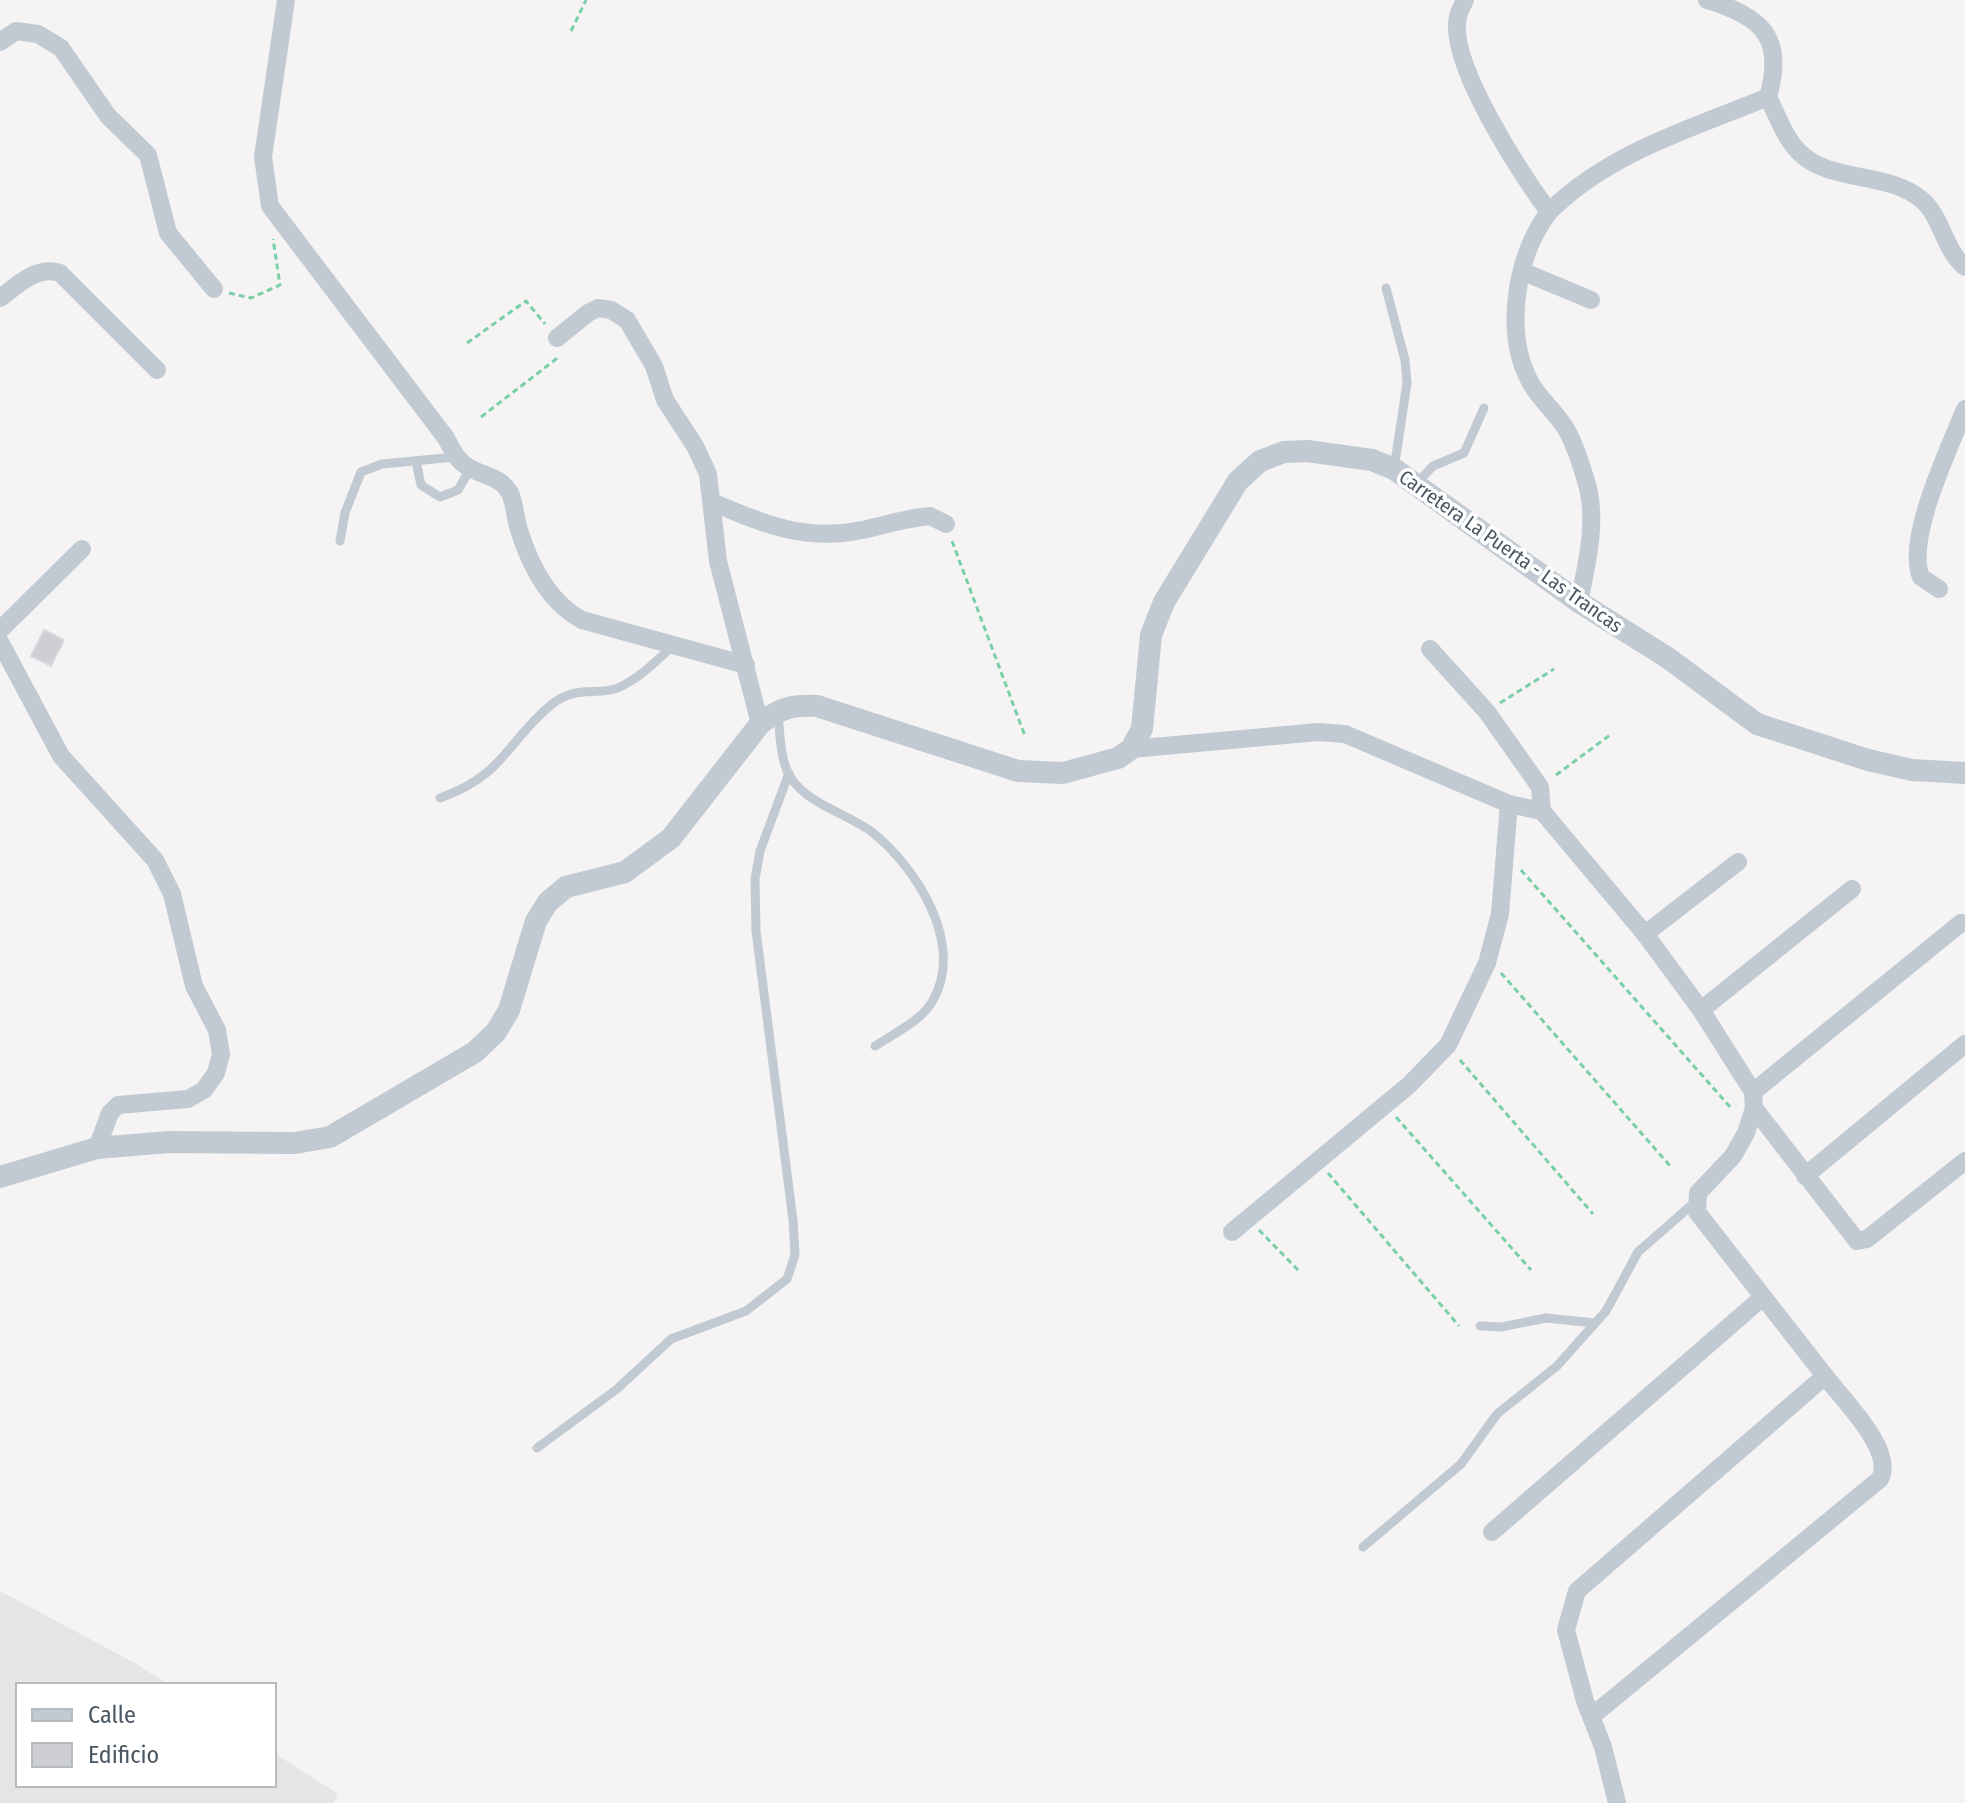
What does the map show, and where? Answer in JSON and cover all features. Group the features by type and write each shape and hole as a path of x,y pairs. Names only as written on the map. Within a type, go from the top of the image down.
{"street":[{"path":"286,0 263,157 270,206 463,463 500,482 510,493 519,531 545,589 563,610 582,620 746,665"},
{"path":"1465,0 1457,18 1470,80 1519,170 1549,212"},
{"path":"1707,0 1736,9 1765,30 1777,67 1768,97 1798,151 1819,167 1897,185 1924,201 1955,259 1965,267"},
{"path":"0,42 16,31 38,34 61,48 108,116 148,155 168,233 214,289"},
{"path":"1579,602 1590,550 1587,484 1567,430 1529,381 1515,339 1533,233 1571,189 1610,162 1768,97"},
{"path":"0,298 36,273 49,269 60,273 157,370"},
{"path":"1524,272 1591,300"},
{"path":"557,338 598,308 611,310 627,320 654,366 665,400 695,446 708,474 718,561 746,665 769,717"},
{"path":"1939,589 1921,577 1917,555 1930,500 1965,409"},
{"name":"Carretera La Puerta - Las Trancas","path":"1131,749 1142,729 1151,635 1164,602 1238,481 1260,461 1284,452 1307,451 1372,460 1394,469 1579,602 1668,658 1757,724 1868,760 1912,770 1965,773"},
{"path":"712,502 773,528 804,535 859,531 930,516 946,524"},
{"path":"0,630 82,549"},
{"path":"0,642 61,756 155,860 172,894 194,986 217,1030 221,1054 216,1073 204,1090 188,1099 118,1105 110,1113 97,1148"},
{"path":"1430,649 1487,712 1540,787 1542,811 1645,934 1701,1010 1754,1100 1805,1176 1853,1236 1863,1241 1965,1161"},
{"path":"0,1177 97,1148 169,1142 295,1143 330,1137 475,1052 496,1032 509,1010 536,921 548,902 566,887 625,872 671,838 769,717 795,705 817,706 1018,771 1039,774 1096,766 1131,749 1318,732 1345,734 1509,804 1542,811"},
{"path":"1232,1232 1385,1105 1448,1045 1469,1006 1488,958 1500,914 1509,804"},
{"path":"1645,934 1738,862"},
{"path":"1701,1010 1852,889"},
{"path":"1592,1716 1880,1479 1885,1469 1880,1449 1697,1212 1695,1202 1698,1193 1733,1156 1754,1100 1961,923"},
{"path":"1805,1176 1965,1044"},
{"path":"1492,1532 1763,1297"},
{"path":"1617,1803 1566,1630 1577,1591 1825,1376"}],"lane":[{"path":"1386,288 1405,360 1407,383 1394,469"},
{"path":"1417,483 1433,466 1464,453 1484,408"},
{"path":"340,541 345,513 361,472 382,464 416,461 463,463 458,490 440,497 421,485 416,461"},
{"path":"440,798 468,788 488,775 551,704 575,691 618,688 674,645"},
{"path":"769,717 789,773 811,796 871,831 902,863 941,933 942,981 931,1004 875,1046"},
{"path":"537,1448 617,1389 671,1339 746,1311 787,1279 795,1255 793,1220 756,931 755,879 760,851 789,773"},
{"path":"1363,1547 1461,1464 1497,1414 1557,1366 1623,1286 1629,1263 1638,1252 1695,1202"},
{"path":"1480,1326 1501,1327 1546,1318 1595,1323"}],"path":[{"path":"571,31 586,0"},
{"path":"214,289 251,298 280,285 270,206"},
{"path":"467,343 526,301 567,350 481,417"},
{"path":"946,524 1025,736"},
{"path":"1487,712 1554,669"},
{"path":"1540,787 1610,735"},
{"path":"1505,852 1731,1108"},
{"path":"1488,958 1671,1167"},
{"path":"1448,1045 1593,1214"},
{"path":"1385,1105 1531,1270"},
{"path":"1318,1161 1459,1326"},
{"path":"1248,1219 1298,1270"}],"shaded area":[{"path":"0,1591 133,1662 166,1683 16,1683 16,1787 276,1787 276,1754 338,1794 333,1803 0,1803"}],"building":[{"path":"44,630 64,640 51,666 31,656"}]}
